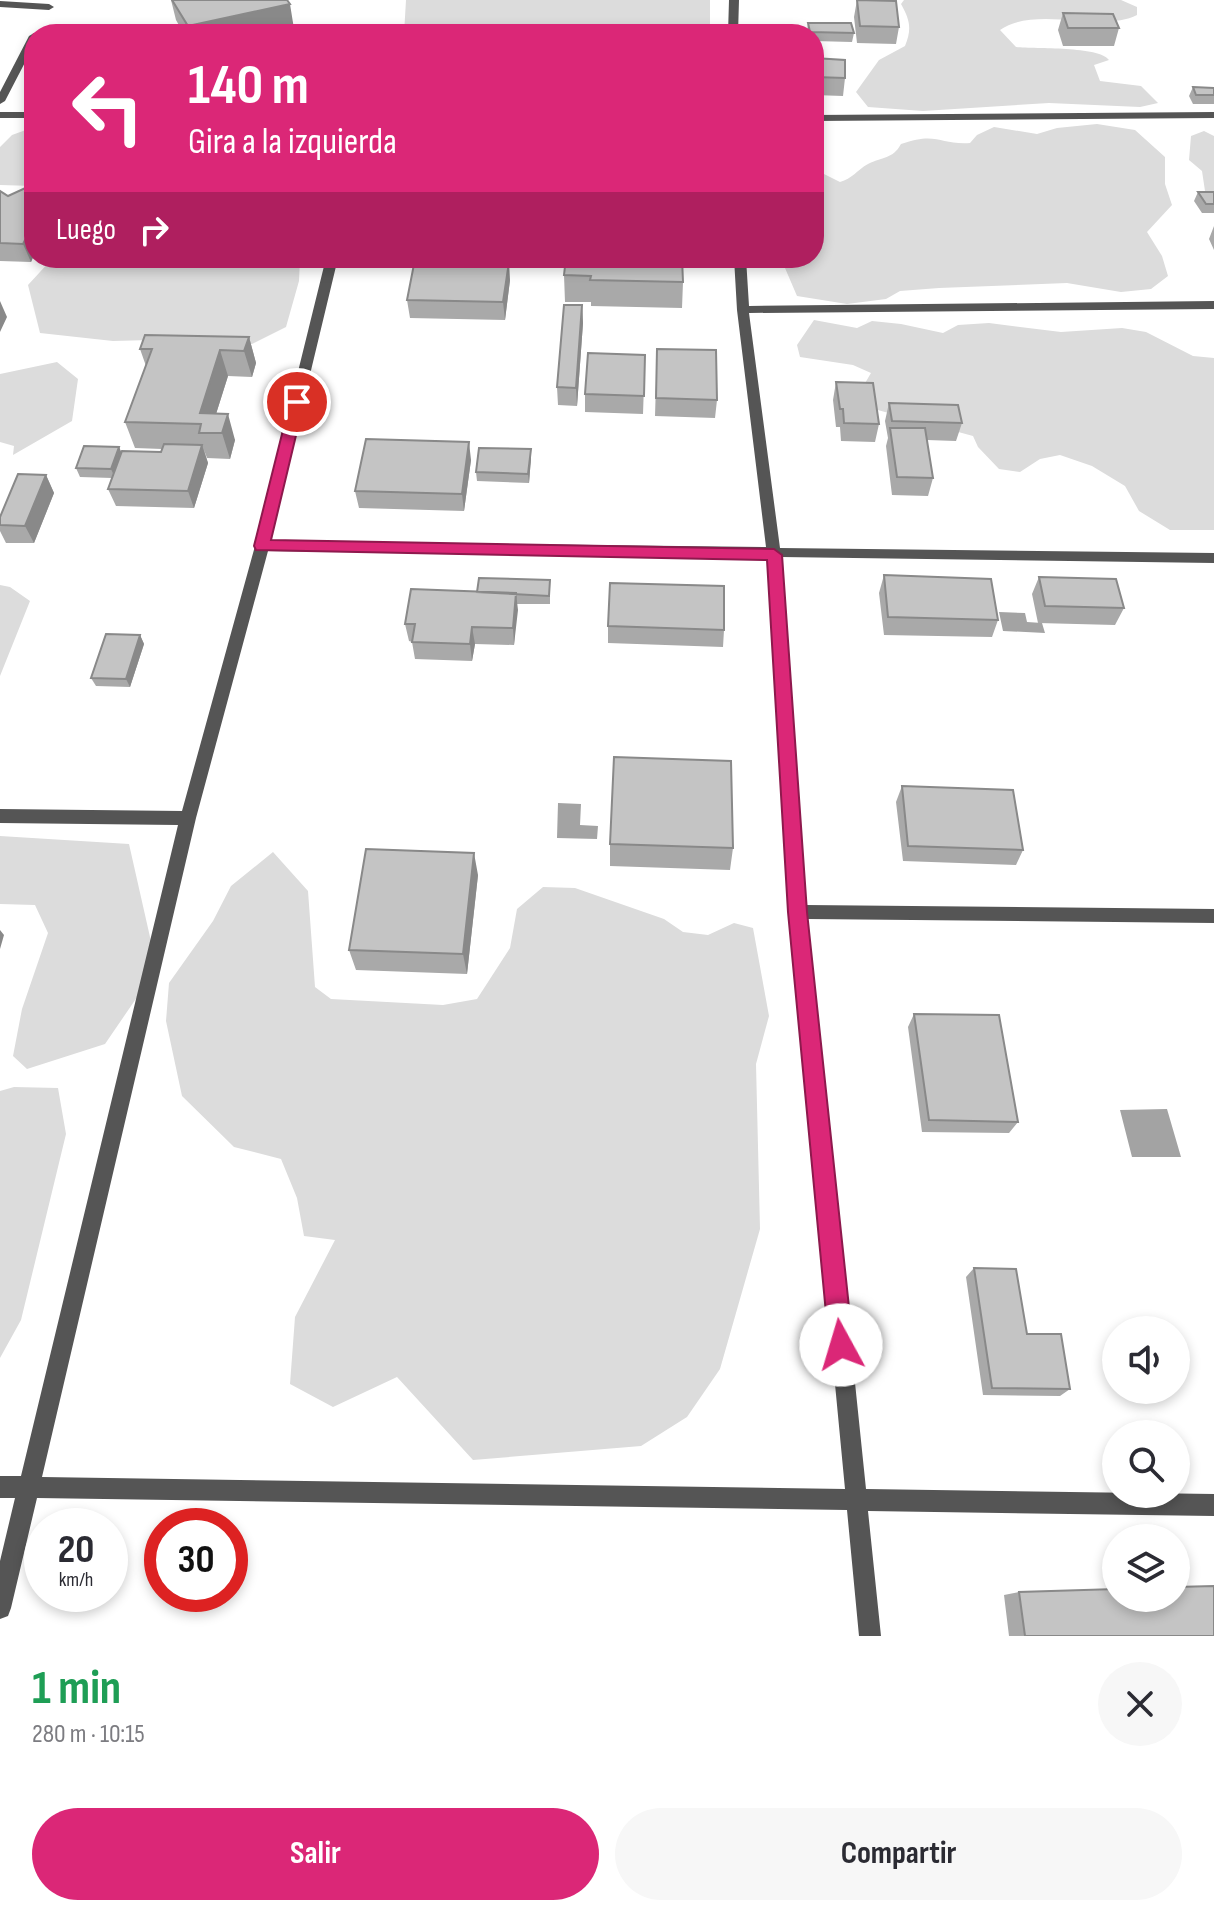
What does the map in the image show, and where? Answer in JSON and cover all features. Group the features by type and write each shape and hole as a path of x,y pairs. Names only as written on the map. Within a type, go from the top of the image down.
{"street":[{"path":"733,24 734,0"},
{"path":"0,4 51,4 40,24"},
{"path":"0,101 24,54"},
{"path":"0,115 24,115"},
{"path":"824,118 1214,115"},
{"path":"0,1608 188,818 262,546 330,268"},
{"path":"741,268 743,310 774,555 798,912 870,1636"},
{"path":"743,310 1214,305"},
{"path":"262,546 774,555 1214,558"},
{"path":"0,816 188,818"},
{"path":"798,912 1214,916"},
{"path":"0,1487 1214,1505"}],"shaded area":[{"path":"406,0 710,0 710,24 405,24"},
{"path":"904,0 1121,0 1137,7 1137,15 1106,21 1031,20 1000,30 1016,47 1080,50 1103,56 1109,60 1094,65 1100,81 1141,86 1158,103 1140,107 1049,103 923,111 868,107 856,92 879,60 905,46 909,29 901,4"},
{"path":"1097,124 1135,130 1165,157 1165,184 1172,205 1147,232 1162,256 1168,276 1151,289 1121,292 1067,283 939,288 900,291 886,299 847,304 797,296 785,268 824,268 824,174 840,182 848,179 868,164 891,155 901,144 913,140 931,138 970,143 977,135 994,127 1037,134 1057,128"},
{"path":"24,131 24,186 0,185 0,147 12,135"},
{"path":"1204,131 1214,136 1214,194 1205,191 1202,171 1189,160 1191,136"},
{"path":"44,268 300,268 286,327 252,344 226,349 151,340 113,341 40,333 28,285"},
{"path":"814,320 857,328 872,321 943,333 958,325 989,323 1061,332 1122,328 1146,332 1193,356 1214,358 1214,530 1170,530 1139,511 1125,486 1092,466 1060,455 1040,459 1020,472 999,469 978,447 973,436 863,406 861,390 871,373 853,365 800,357 797,345"},
{"path":"57,362 78,379 72,421 13,455 14,446 0,442 0,374"},
{"path":"0,585 10,587 30,601 0,676"},
{"path":"999,612 1025,613 1027,622 1042,623 1045,633 1003,631"},
{"path":"558,803 581,804 580,825 598,826 597,839 557,838"},
{"path":"0,836 129,844 157,968 105,1044 27,1069 13,1056 22,1009 48,933 35,905 0,904"},
{"path":"273,852 308,891 315,987 331,999 443,1005 477,999 510,948 517,909 543,887 575,888 664,919 683,932 708,935 734,923 753,928 769,1016 756,1064 760,1229 720,1369 687,1417 641,1446 473,1460 397,1377 333,1407 290,1384 295,1317 335,1240 304,1236 297,1198 281,1159 234,1147 182,1096 166,1021 169,983 213,921 231,886"},
{"path":"14,1087 58,1088 66,1134 21,1320 0,1358 0,1091"},
{"path":"1167,1109 1181,1157 1132,1157 1120,1110"}],"building":[{"path":"172,0 287,0 290,4 197,24 187,24"},
{"path":"857,0 896,1 899,27 860,26"},
{"path":"1063,13 1113,14 1119,28 1068,28"},
{"path":"851,23 854,33 824,32 824,24 808,24"},
{"path":"824,59 845,60 845,78 824,77"},
{"path":"1193,87 1214,88 1214,95 1196,95"},
{"path":"24,189 23,244 0,243 0,191 8,196"},
{"path":"1198,192 1214,192 1214,204 1206,204"},
{"path":"413,268 508,268 503,302 407,300"},
{"path":"565,268 682,268 683,282 590,280 591,276 564,275"},
{"path":"564,305 582,305 576,388 557,387"},
{"path":"145,335 249,337 244,351 220,350 200,413 228,414 222,433 199,433 201,424 125,422 152,349 140,349"},
{"path":"657,349 716,350 717,400 656,398"},
{"path":"588,353 645,355 644,396 585,394"},
{"path":"836,382 873,383 879,424 844,423"},
{"path":"889,403 958,405 962,423 892,421"},
{"path":"890,428 925,428 933,478 897,477"},
{"path":"366,439 469,442 462,494 355,491"},
{"path":"164,444 202,445 188,491 108,489 122,451 161,452"},
{"path":"84,446 119,447 111,469 76,468"},
{"path":"479,448 531,449 528,474 476,472"},
{"path":"18,474 46,475 25,526 0,525 0,517"},
{"path":"884,575 991,579 998,620 888,617"},
{"path":"1039,577 1116,579 1124,608 1045,606"},
{"path":"479,578 550,580 549,596 477,592"},
{"path":"610,583 724,586 724,630 608,626"},
{"path":"411,589 516,593 513,628 472,627 470,644 412,642 415,624 405,624"},
{"path":"106,634 140,635 126,679 91,678"},
{"path":"614,757 731,761 733,848 610,844"},
{"path":"902,786 1013,790 1023,850 908,846"},
{"path":"366,849 474,853 463,954 349,950"},
{"path":"914,1014 999,1015 1018,1122 929,1120"},
{"path":"974,1268 1016,1269 1027,1334 1061,1334 1070,1389 992,1388"},
{"path":"1214,1586 1214,1636 1025,1636 1019,1592 1102,1589 1102,1612 1190,1612 1190,1587"}],"route":[{"path":"297,402 262,546 774,555 798,912 841,1345"}]}
